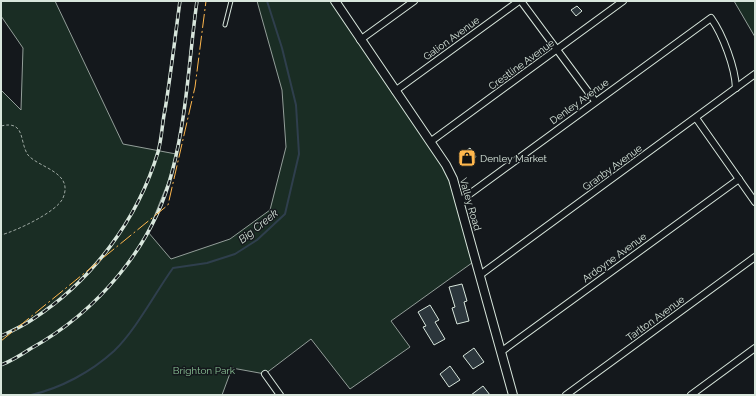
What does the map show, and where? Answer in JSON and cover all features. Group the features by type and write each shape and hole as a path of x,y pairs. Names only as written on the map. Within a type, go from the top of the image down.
{"street":[{"name":"Valley Road","path":"335,1 360,40 447,166 460,200 513,395"},
{"path":"360,40 414,1"},
{"path":"520,1 595,102"},
{"name":"Galion Avenue","path":"395,91 520,1"},
{"name":"Crestline Avenue","path":"430,142 622,1"},
{"name":"Denley Avenue","path":"460,200 711,18 721,35 736,78 736,88"},
{"name":"Granby Avenue","path":"480,275 755,74"},
{"path":"696,118 755,202"},
{"name":"Ardoyne Avenue","path":"502,351 739,179"},
{"name":"Tarlton Avenue","path":"566,395 755,257"},
{"path":"691,395 699,392 755,348"},
{"path":"265,374 280,395"}],"lane":[{"path":"225,25 231,1"}],"path":[{"path":"1,126 8,124 15,127 20,132 28,154 41,164 56,171 64,183 65,190 63,198 51,210 9,233 1,235"}],"green space":[{"name":"Brighton Park","path":"1,1 55,1 123,144 176,154 172,172 148,232 171,259 230,239 270,210 286,147 282,90 257,1 335,1 447,166 476,260 391,321 410,347 350,389 311,339 265,374 232,368 222,395 1,395 1,90 21,110 23,48 1,16"},
{"path":"734,1 755,1 755,37"}],"building":[{"path":"577,6 582,11 576,16 571,10"},
{"path":"470,148 476,157 465,164 459,156"},
{"path":"462,284 467,301 464,302 469,321 457,324 452,308 455,307 449,287"},
{"path":"430,305 439,320 435,322 445,339 434,345 423,327 426,326 418,312"},
{"path":"474,348 484,362 473,369 463,356"},
{"path":"450,366 460,380 449,387 440,374"},
{"path":"483,386 490,395 471,395"}],"waterway":[{"name":"Big Creek","path":"31,395 64,384 96,366 114,351 138,322 173,268 207,263 235,254 257,240 285,214 299,154 296,105 282,48 267,1"}],"railway":[{"path":"1,336 33,319 75,286 110,246 138,201 158,152 180,1"},
{"path":"1,365 20,356 55,334 99,297 119,275 151,226 163,200 177,151 184,108 197,1"}],"power":[{"path":"1,341 168,205 195,87 206,1"}],"place":[{"name":"Denley Market","path":"467,158"}]}
